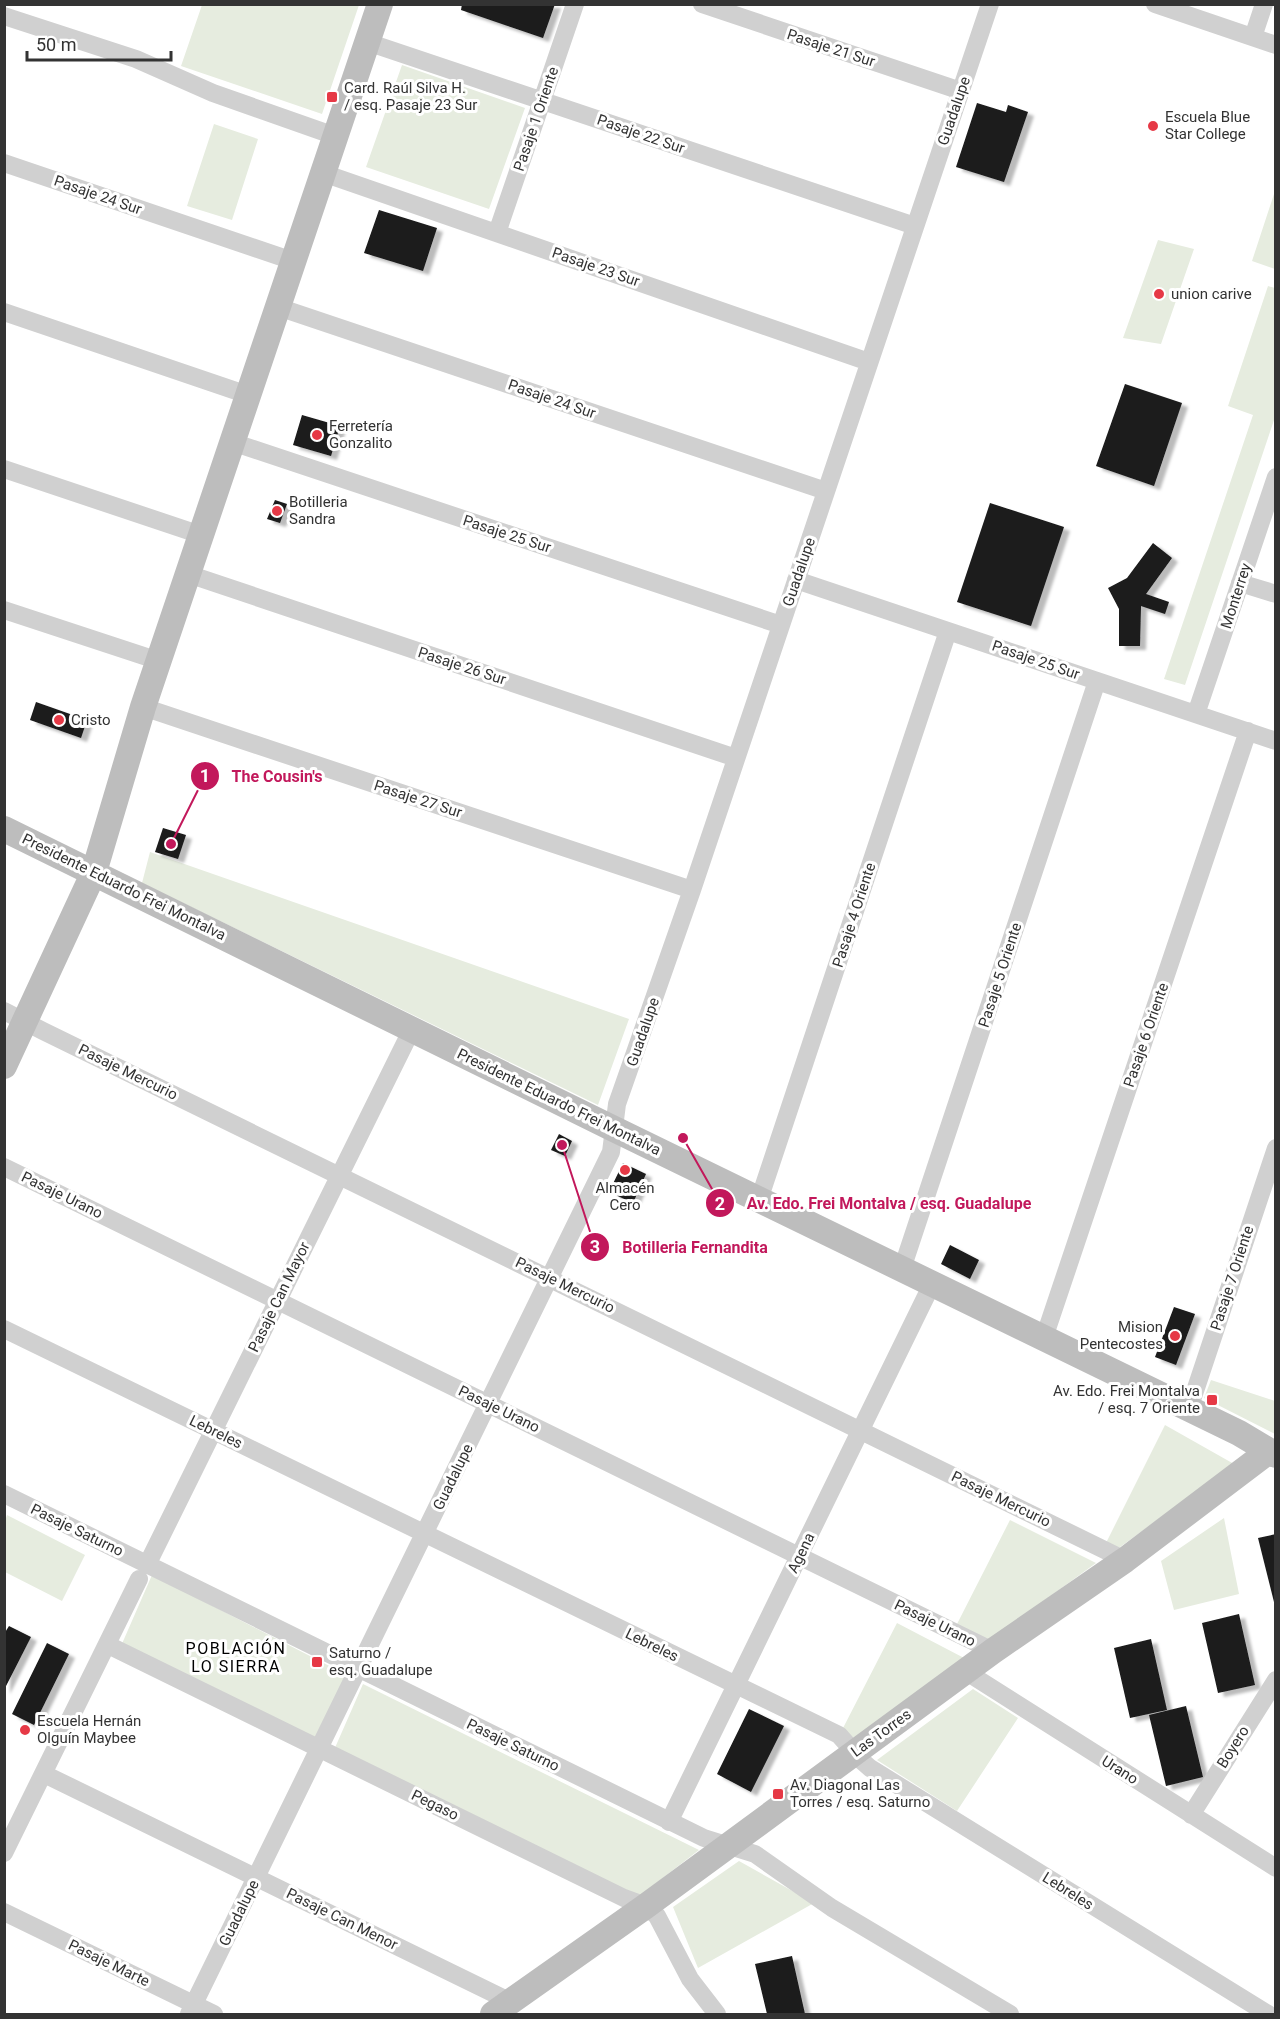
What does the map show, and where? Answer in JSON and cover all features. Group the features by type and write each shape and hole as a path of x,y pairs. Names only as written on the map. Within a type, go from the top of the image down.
{"street":[{"path":"4,1066 15,1016 94,872 143,707 380,4"},
{"name":"Pasaje 1 Oriente","path":"497,233 575,4"},
{"name":"Pasaje 21 Sur","path":"702,4 961,91"},
{"name":"Guadalupe","path":"192,2010 610,1152 617,1104 692,890 990,4"},
{"path":"1155,4 1275,45"},
{"path":"1253,37 1263,4"},
{"path":"4,16 136,59 213,93 335,136"},
{"name":"Pasaje 22 Sur","path":"367,42 915,226"},
{"name":"Pasaje 24 Sur","path":"4,163 293,261"},
{"name":"Pasaje 23 Sur","path":"323,173 869,362"},
{"name":"Pasaje 24 Sur","path":"278,307 826,491"},
{"path":"4,312 248,395"},
{"name":"Pasaje 25 Sur","path":"232,442 781,625"},
{"path":"4,469 201,535"},
{"name":"Monterrey","path":"1196,714 1275,477"},
{"name":"Pasaje 26 Sur","path":"188,574 736,758"},
{"name":"Pasaje 25 Sur","path":"796,580 1275,741"},
{"path":"1240,583 1275,594"},
{"path":"4,610 159,661"},
{"name":"Pasaje 4 Oriente","path":"759,1200 948,631"},
{"name":"Pasaje 5 Oriente","path":"902,1269 1097,681"},
{"name":"Pasaje 27 Sur","path":"143,707 692,890"},
{"name":"Pasaje 6 Oriente","path":"1044,1338 1248,731"},
{"name":"Presidente Eduardo Frei Montalva","path":"4,829 1239,1433 1272,1453"},
{"name":"Pasaje Mercurio","path":"15,1016 1125,1560"},
{"name":"Pasaje Can Mayor","path":"4,1853 412,1029"},
{"name":"Pasaje 7 Oriente","path":"1189,1409 1275,1148"},
{"name":"Pasaje Urano","path":"4,1167 993,1651"},
{"name":"Agena","path":"669,1822 932,1284"},
{"name":"Lebreles","path":"4,1329 839,1735 870,1768 1268,2014"},
{"name":"Las Torres","path":"502,2008 646,1906 965,1671 1125,1560 1272,1453"},
{"name":"Pasaje Saturno","path":"4,1494 143,1572 359,1669 669,1822 704,1838 755,1854 832,1908 1010,2014"},
{"name":"Pegaso","path":"108,1645 624,1898 646,1906 662,1922 690,1979 717,2014"},
{"name":"Urano","path":"965,1671 1275,1868"},
{"name":"Boyero","path":"1191,1815 1275,1680"},
{"name":"Pasaje Can Menor","path":"44,1774 257,1878 502,2008"},
{"name":"Pasaje Marte","path":"4,1912 192,2010 214,2014"}],"shaded area":[{"path":"202,5 359,5 322,114 181,66"},
{"path":"402,65 525,108 489,209 366,167"},
{"path":"214,124 258,139 232,220 187,206"},
{"path":"1274,194 1276,194 1275,269 1252,261"},
{"name":"union carive","path":"1158,240 1194,249 1161,344 1123,338"},
{"path":"1268,286 1275,288 1275,417 1185,685 1164,679 1253,415 1228,406"},
{"path":"150,852 629,1019 598,1105 142,883"},
{"path":"1211,1380 1275,1401 1275,1434 1204,1398"},
{"path":"1165,1425 1234,1464 1116,1550 1106,1543"},
{"path":"7,1515 85,1555 62,1601 5,1572"},
{"path":"1224,1518 1239,1594 1174,1610 1161,1561"},
{"path":"1010,1520 1096,1563 987,1642 956,1626"},
{"path":"152,1575 347,1675 315,1739 121,1646"},
{"path":"897,1623 966,1659 857,1740 842,1730"},
{"path":"363,1684 699,1850 638,1897 334,1750"},
{"path":"973,1689 1018,1718 957,1811 877,1760"},
{"path":"739,1861 814,1903 698,1968 673,1907"}],"building":[{"path":"462,4 555,4 543,38 461,10"},
{"path":"977,103 1006,112 1008,105 1028,112 1004,182 956,167"},
{"path":"379,210 437,228 423,271 364,253"},
{"path":"1125,384 1182,403 1154,486 1096,466"},
{"name":"Ferretería Gonzalito","path":"302,415 340,426 331,456 293,445"},
{"name":"Botilleria Sandra","path":"275,500 287,504 280,523 267,519"},
{"path":"990,503 1064,527 1031,626 957,602"},
{"path":"1153,543 1172,558 1146,594 1169,602 1165,614 1141,606 1140,646 1119,646 1119,609 1108,588 1127,578"},
{"name":"Cristo","path":"36,702 87,720 81,738 30,720"},
{"path":"163,828 186,835 178,859 155,852"},
{"path":"559,1134 572,1141 565,1156 551,1150"},
{"path":"623,1163 646,1174 633,1203 609,1192"},
{"path":"950,1245 979,1260 970,1279 941,1264"},
{"name":"Mision Pentecostes","path":"1174,1307 1195,1314 1176,1365 1155,1357"},
{"path":"1276,1534 1276,1606 1275,1606 1258,1538"},
{"path":"1239,1614 1255,1685 1218,1693 1202,1623"},
{"path":"9,1626 31,1637 4,1690 4,1634"},
{"path":"1151,1639 1167,1710 1130,1718 1114,1648"},
{"path":"47,1643 69,1654 34,1725 12,1714"},
{"path":"1186,1706 1203,1777 1166,1786 1149,1715"},
{"path":"749,1709 784,1726 751,1792 717,1774"},
{"path":"792,1956 805,2014 767,2014 755,1964"}],"place":[{"name":"Card. Raúl Silva H. / esq. Pasaje 23 Sur","path":"332,97"},
{"name":"Escuela Blue Star College","path":"1153,126"},
{"name":"union carive","path":"1159,294"},
{"name":"Ferretería Gonzalito","path":"317,435"},
{"name":"Botilleria Sandra","path":"277,511"},
{"name":"Cristo","path":"59,720"},
{"name":"The Cousin's","path":"171,844"},
{"name":"Av. Edo. Frei Montalva / esq. Guadalupe","path":"683,1138"},
{"name":"Botilleria Fernandita","path":"562,1145"},
{"name":"Almacén Cero","path":"625,1170"},
{"name":"Mision Pentecostes","path":"1175,1336"},
{"name":"Av. Edo. Frei Montalva / esq. 7 Oriente","path":"1212,1400"},
{"name":"Saturno / esq. Guadalupe","path":"317,1662"},
{"name":"Escuela Hernán Olguín Maybee","path":"25,1730"},
{"name":"Av. Diagonal Las Torres / esq. Saturno","path":"778,1794"}],"district":[{"name":"POBLACIÓN LO SIERRA","path":"236,1657"}]}
